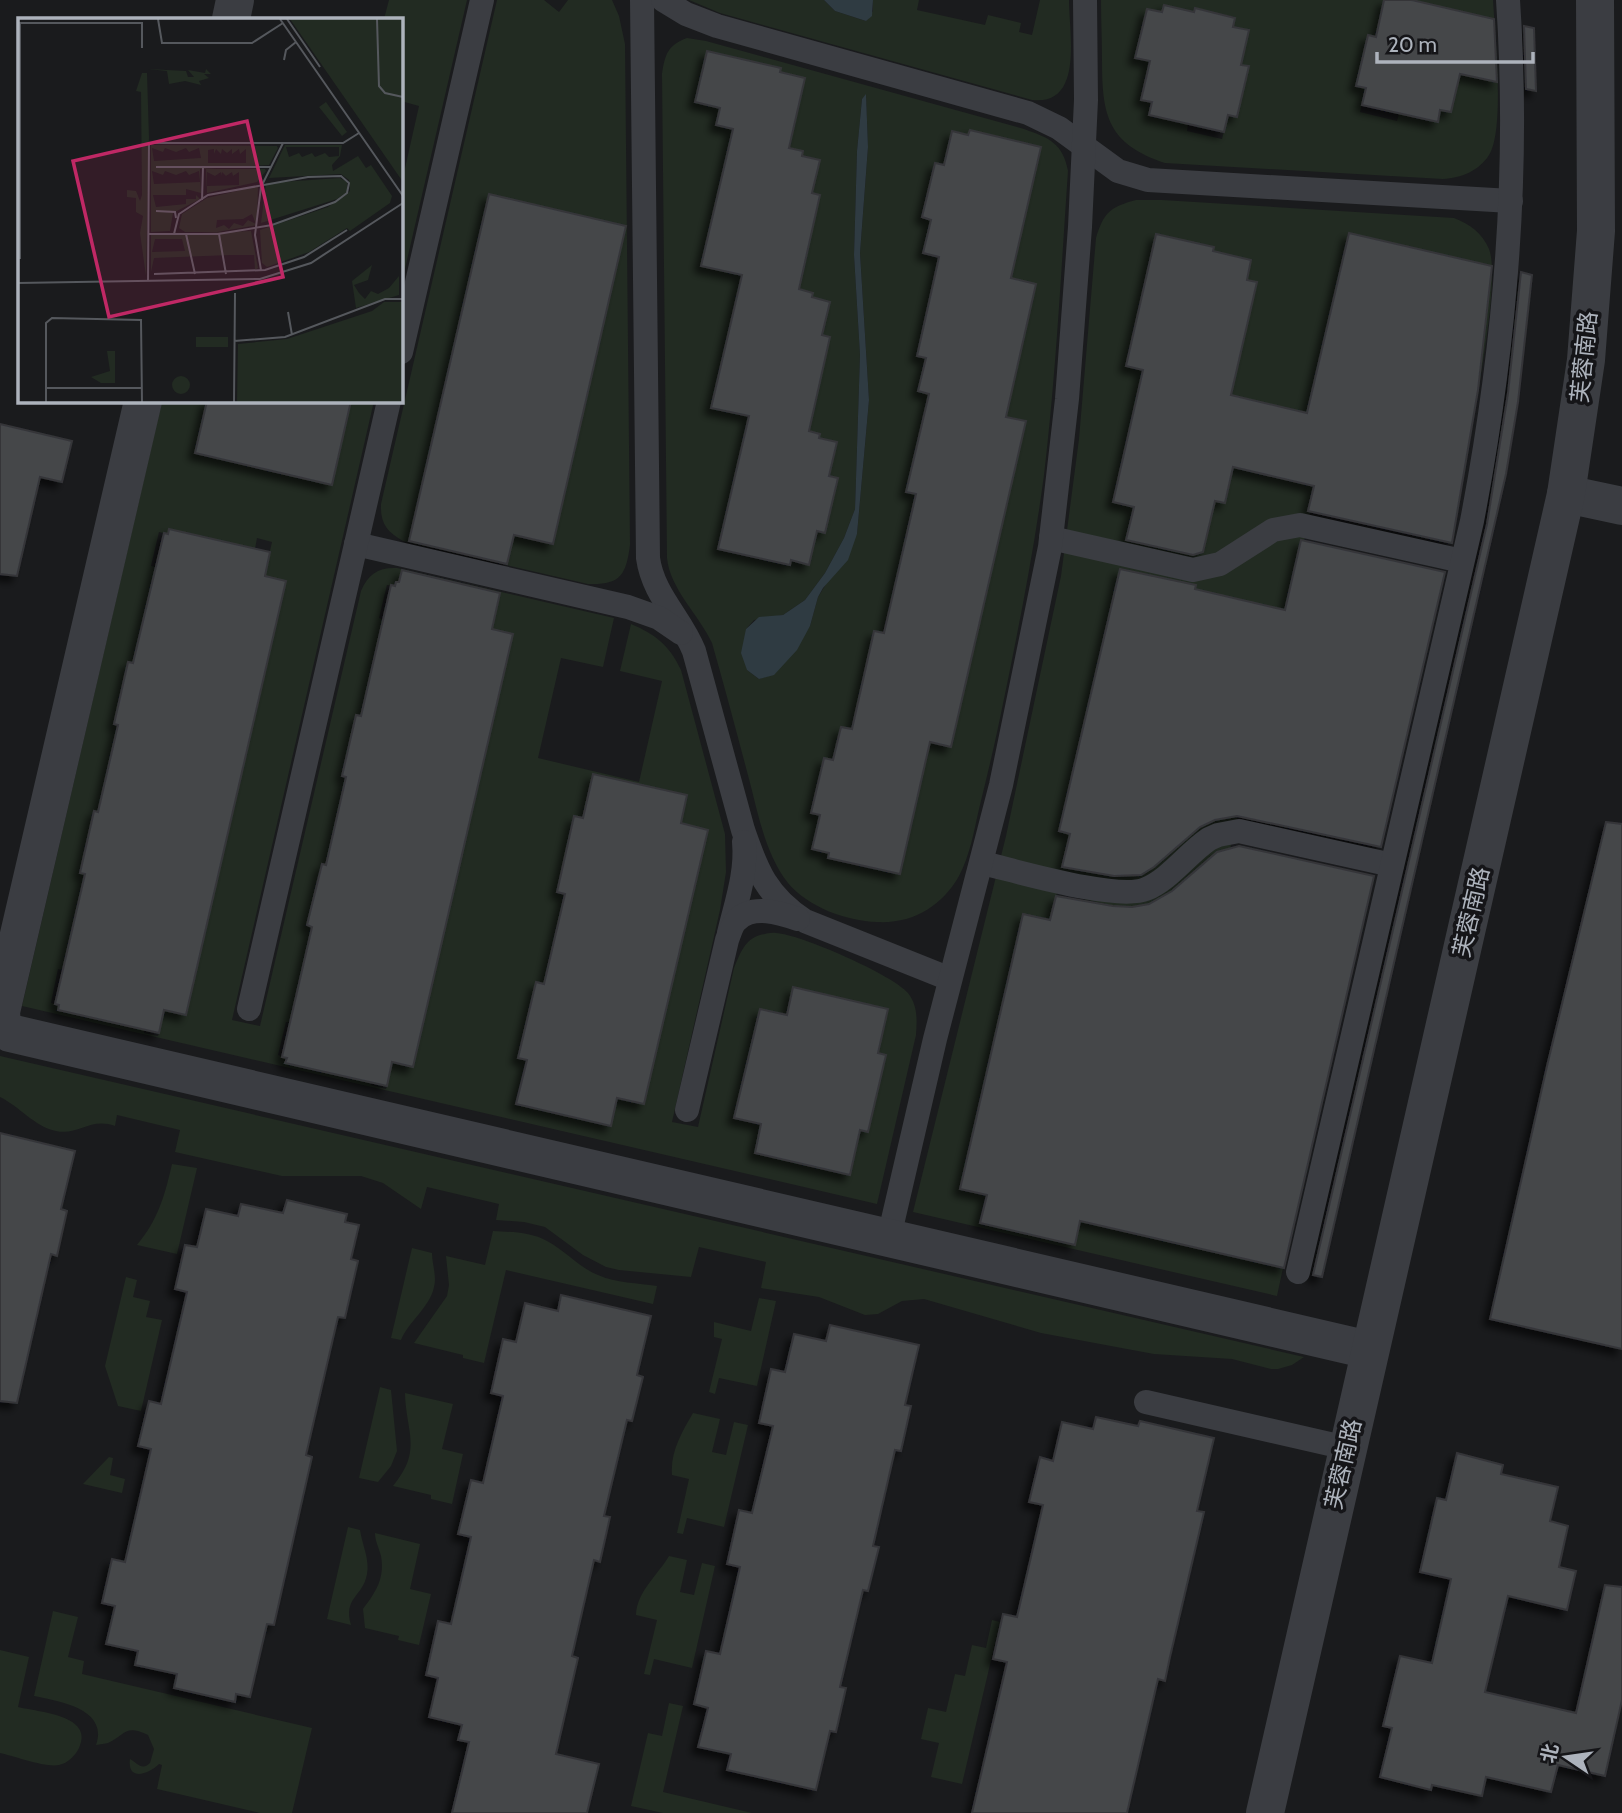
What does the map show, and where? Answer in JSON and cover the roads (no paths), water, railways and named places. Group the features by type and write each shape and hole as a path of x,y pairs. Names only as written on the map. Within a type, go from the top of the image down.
{"street":[{"path":"231,18 235,0"},
{"name":"芙蓉南路","path":"1265,1813 1566,494 1586,360 1596,231 1595,0"},
{"path":"142,402 1,1012 4,1027 17,1036 1369,1350"},
{"path":"1566,494 1622,506"}],"lane":[{"path":"402,348 482,0"},
{"path":"642,0 650,572 655,586 691,644 753,858 766,884 783,907 805,921"},
{"path":"663,0 686,14 716,26 1028,113 1059,128 1118,170 1148,180 1511,201"},
{"path":"889,1237 950,979 982,863 1026,672 1051,538 1062,456 1075,307 1084,146 1085,0"},
{"path":"1298,1272 1482,470 1504,308 1511,201 1513,113 1508,0"},
{"path":"249,1009 389,402"},
{"path":"1321,513 1464,554"},
{"path":"1051,538 1193,570 1220,564 1273,530 1300,525 1464,554"},
{"path":"356,544 644,612 683,634 698,664"},
{"path":"592,599 617,601 635,593 645,576 648,551"},
{"path":"687,1111 741,884 746,855 743,830"},
{"path":"982,863 1122,894 1143,890 1163,879 1209,839 1239,831 1392,865"},
{"path":"727,940 737,920 755,911 778,912 950,979"},
{"path":"1146,1402 1347,1448"}]}
